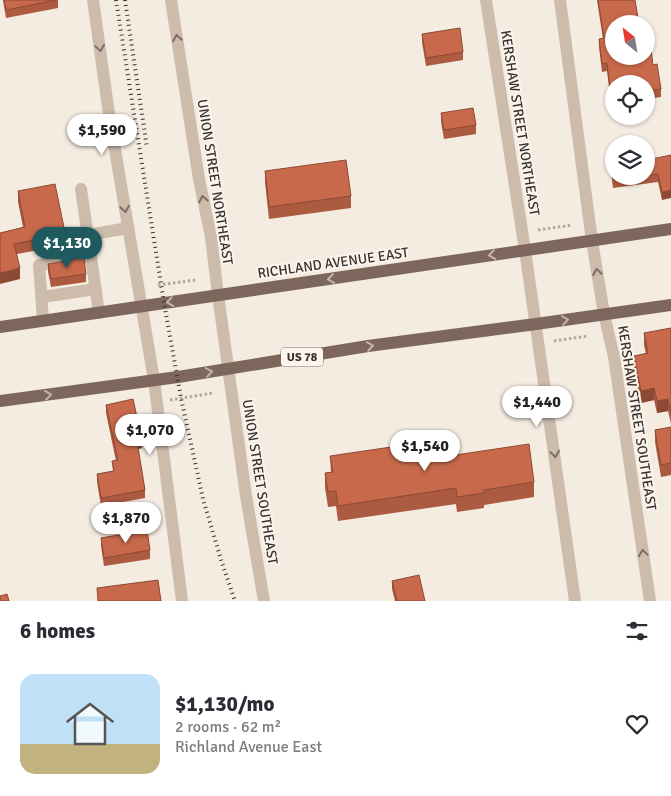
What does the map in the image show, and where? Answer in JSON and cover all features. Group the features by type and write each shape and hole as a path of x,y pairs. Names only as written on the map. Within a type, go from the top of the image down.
{"main road":[{"name":"RICHLAND AVENUE EAST","path":"0,327 671,229"},
{"name":"US 78","path":"0,401 154,380 368,346 671,305"}],"street":[{"path":"93,0 109,114 154,380 182,601"},
{"name":"UNION STREET NORTHEAST","path":"171,0 199,179 211,237 228,368"},
{"name":"KERSHAW STREET NORTHEAST","path":"486,0 525,250"},
{"path":"560,0 592,241"},
{"path":"80,190 99,313"},
{"path":"88,235 128,228"},
{"name":"KERSHAW STREET SOUTHEAST","path":"592,241 604,314 614,357 650,601"},
{"path":"525,250 575,601"},
{"path":"43,320 39,265 91,257"},
{"path":"42,297 96,289"},
{"name":"UNION STREET SOUTHEAST","path":"228,368 246,496 264,601"}],"path":[{"path":"538,230 572,225"},
{"path":"158,285 196,280"},
{"path":"554,341 588,336"},
{"path":"170,400 213,392"}],"building":[{"path":"4,0 56,0 6,10"},
{"path":"598,0 635,0 638,15 605,15 605,63 602,64 599,39 604,38"},
{"path":"460,28 463,52 426,58 422,34"},
{"path":"657,64 661,89 655,90 655,75 608,75 607,65"},
{"path":"473,108 476,125 444,130 441,113"},
{"path":"671,155 671,190 662,192 658,174 655,174 655,158"},
{"path":"346,160 351,196 269,207 265,171"},
{"path":"55,184 67,242 45,245 44,238 14,244 20,268 0,273 0,233 25,227 18,191"},
{"path":"84,258 86,274 51,279 48,264"},
{"path":"671,328 671,412 668,399 657,401 654,388 641,391 634,356 648,353 644,333"},
{"path":"133,399 142,440 137,441 145,490 101,498 97,474 114,471 112,461 118,460 106,405"},
{"path":"671,427 671,463 661,465 655,430"},
{"path":"432,441 434,455 449,453 449,456 529,444 534,482 484,490 484,493 457,497 456,488 338,506 336,491 328,492 325,473 333,472 330,456"},
{"path":"147,530 150,550 104,558 101,538"},
{"path":"419,575 425,601 397,601 392,581"},
{"path":"158,580 161,601 98,601 97,588"},
{"path":"7,594 9,601 0,601 0,596"}],"railway":[{"path":"116,0 181,398 203,499 235,601"},
{"path":"125,0 147,148"}]}
